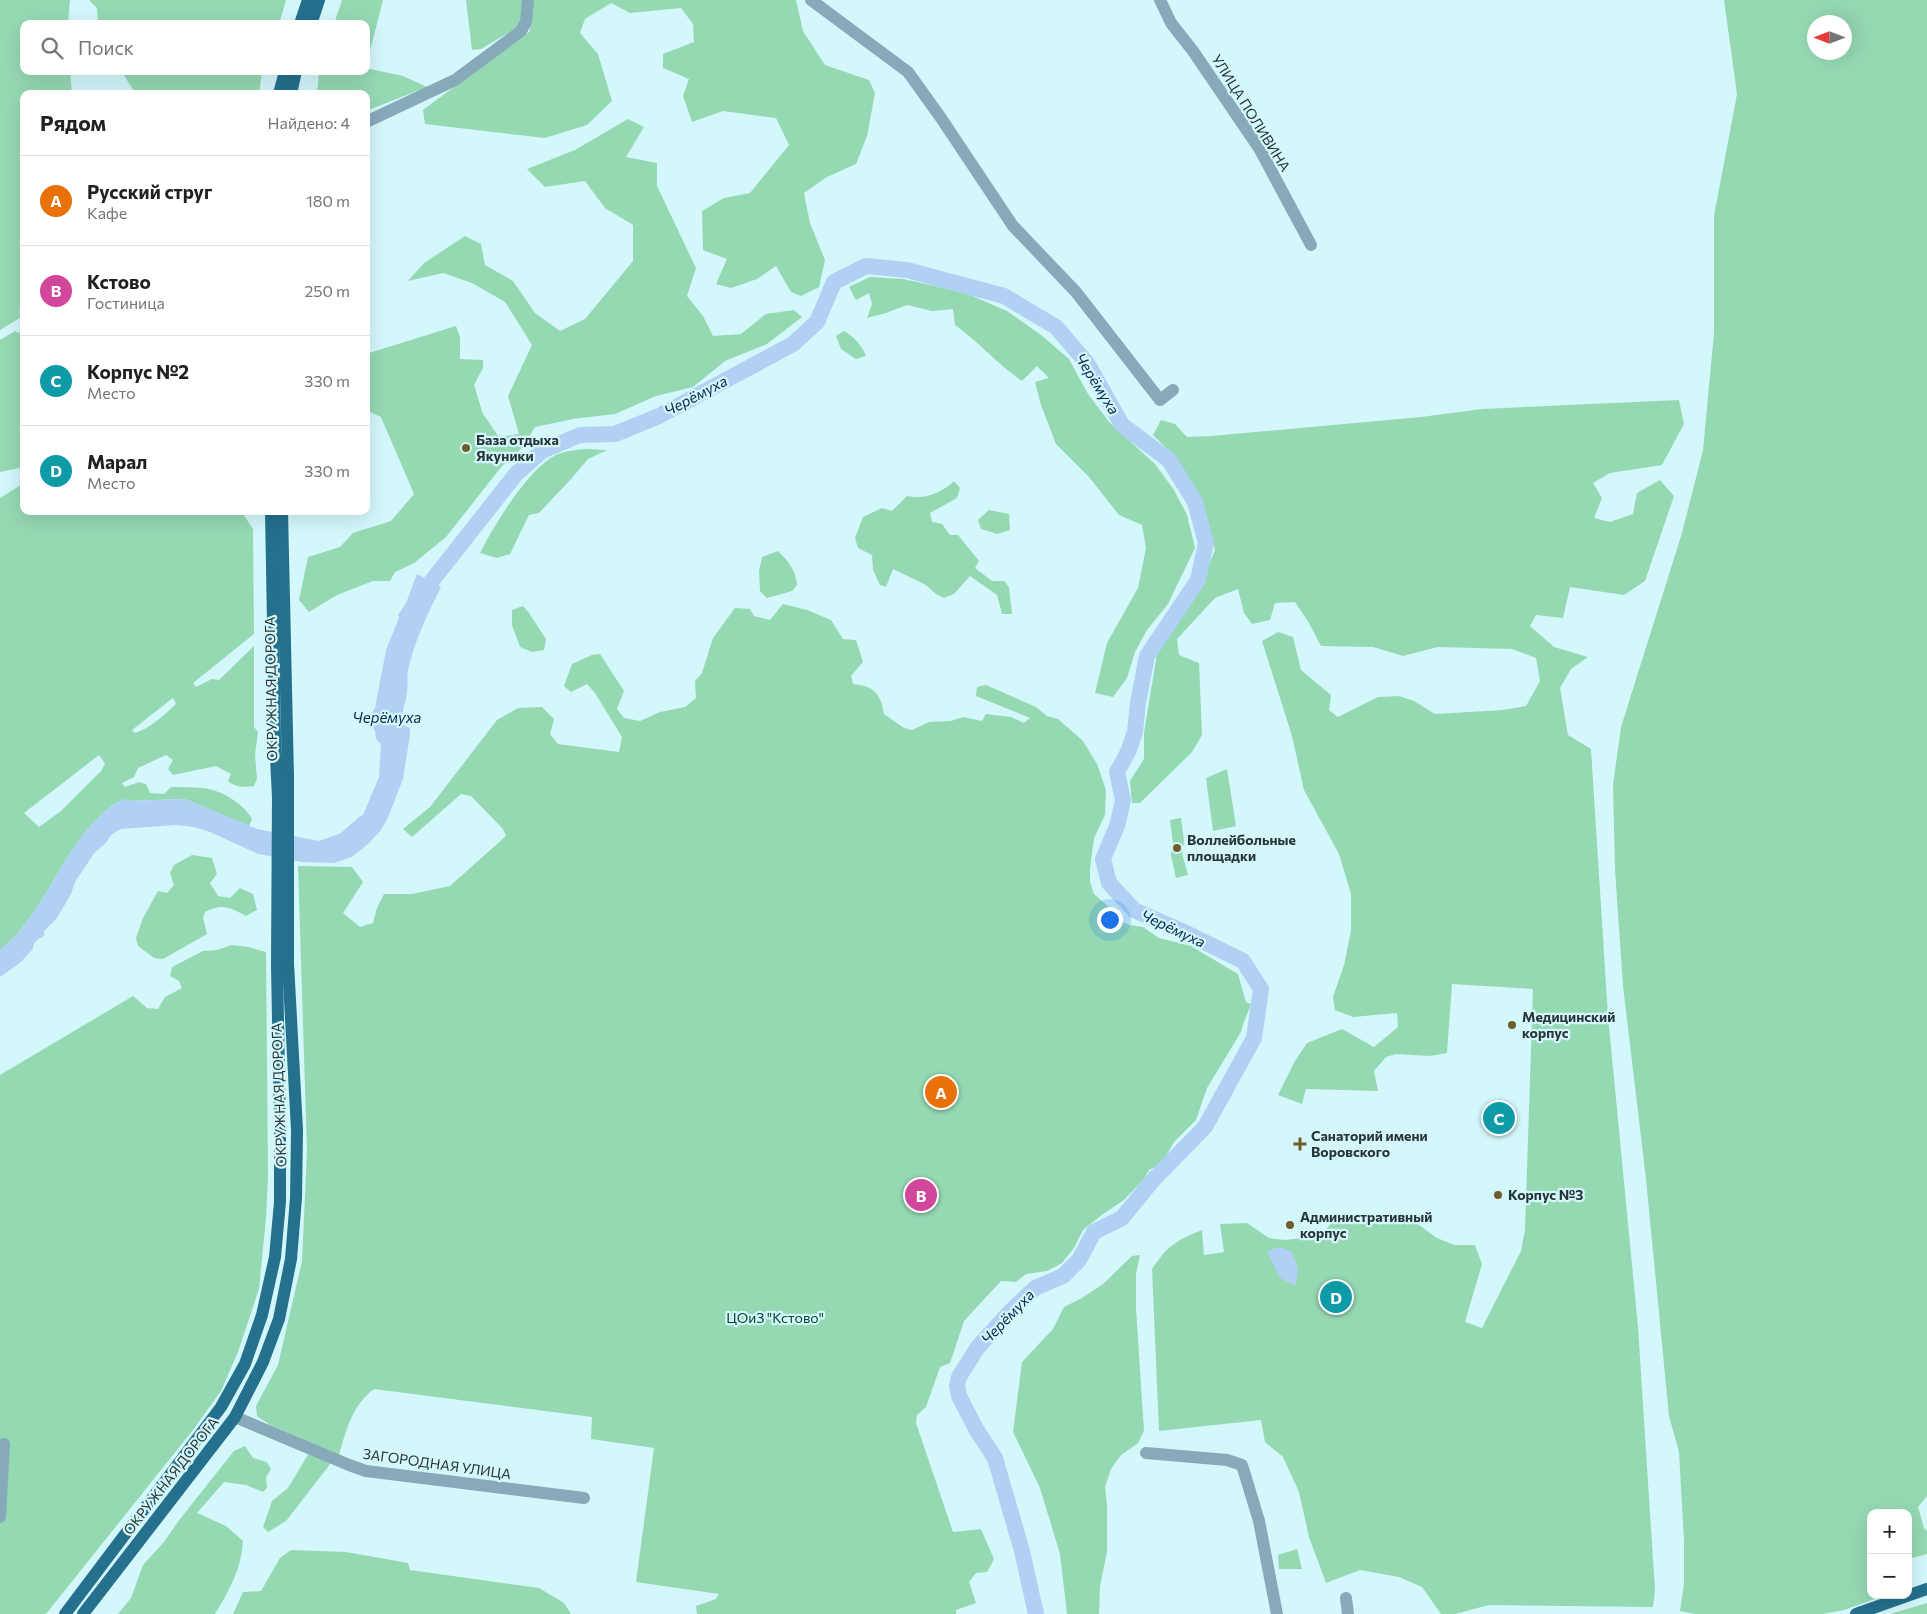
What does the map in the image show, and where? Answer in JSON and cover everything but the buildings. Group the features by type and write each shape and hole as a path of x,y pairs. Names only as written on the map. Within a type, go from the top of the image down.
{"main road":[{"path":"301,20 308,0"},
{"path":"312,20 319,0"},
{"path":"280,90 284,75"},
{"path":"292,90 295,75"},
{"name":"ОКРУЖНАЯ ДОРОГА","path":"271,515 275,728 283,797"},
{"name":"ОКРУЖНАЯ ДОРОГА","path":"65,1614 221,1407 245,1364 262,1315 275,1257 280,1202 277,964 282,899 282,515"},
{"name":"ОКРУЖНАЯ ДОРОГА","path":"83,1614 235,1417 260,1371 278,1319 291,1259 296,1198 297,1130 288,964 282,899"},
{"path":"1856,1614 1927,1589"}],"street":[{"path":"370,120 455,80 521,31 526,22 528,0"},
{"path":"811,0 908,72 1013,226 1076,292 1160,400 1173,390"},
{"name":"УЛИЦА ПОЛИВИНА","path":"1160,0 1171,23 1193,51 1259,148 1311,245"},
{"name":"ЗАГОРОДНАЯ УЛИЦА","path":"235,1417 357,1469 584,1498"},
{"path":"0,1517 4,1444"},
{"path":"1146,1453 1227,1460 1242,1465 1264,1545 1277,1614"},
{"path":"1346,1598 1348,1614"}],"green space":[{"path":"0,0 70,0 68,20 20,20 20,75 70,75 72,90 20,90 20,318 0,330"},
{"path":"89,0 286,0 280,20 98,20 97,8"},
{"path":"342,0 383,0 370,50 370,20 335,20"},
{"path":"466,0 522,0 523,24 481,49 472,50"},
{"path":"530,0 796,0 803,31 825,65 869,80 875,93 867,136 856,164 827,177 804,193 810,223 825,260 819,287 801,296 791,292 776,266 757,279 731,288 716,284 727,259 703,250 702,211 724,198 750,193 789,145 776,118 723,111 692,122 683,96 689,79 663,68 663,54 694,42 693,24 681,8 630,13 611,3 585,19 580,33 598,54 612,101 587,125 545,138 425,124 423,110 530,31"},
{"path":"1724,0 1927,0 1927,1496 1918,1507 1924,1528 1927,1531 1927,1554 1912,1558 1912,1509 1867,1509 1867,1599 1875,1599 1844,1610 1823,1614 1695,1614 1680,1611 1684,1584 1684,1540 1679,1452 1669,1416 1646,1179 1623,986 1615,870 1613,785 1621,727 1682,533 1703,450 1714,333 1714,216 1737,94"},
{"path":"370,69 403,76 427,87 370,109 370,90 317,90 319,75 370,75"},
{"path":"124,75 261,75 260,90 133,90"},
{"path":"628,119 644,127 626,157 657,163 657,186 696,268 687,296 703,316 713,336 741,334 766,314 794,310 802,317 767,344 725,361 693,387 656,396 615,414 573,419 535,427 523,447 502,466 446,537 414,563 395,572 390,581 373,581 337,595 309,612 299,600 308,557 340,547 353,533 391,521 414,494 381,417 370,412 370,353 456,326 460,337 460,359 483,360 483,368 474,385 483,414 499,437 519,434 508,396 532,345 505,302 472,283 443,273 408,281 424,263 465,236 481,244 485,265 513,281 535,313 560,331 585,319 633,261 633,225 605,208 585,181 545,187 527,169 575,150"},
{"path":"870,277 903,279 963,292 1007,311 1041,335 1069,359 1088,394 1110,423 1155,464 1174,490 1187,515 1195,548 1168,604 1147,630 1135,652 1127,678 1113,697 1095,693 1107,643 1138,588 1146,548 1142,525 1119,515 1089,477 1056,444 1041,405 1035,382 1049,378 1037,366 1022,381 955,325 953,309 932,311 907,305 867,318 872,304 869,293 856,300 849,287"},
{"path":"15,331 20,332 20,468 0,472 0,340"},
{"path":"844,331 857,342 866,356 856,359 841,349 836,336"},
{"path":"1679,400 1684,424 1662,465 1610,473 1593,483 1602,498 1594,518 1610,522 1633,514 1637,493 1660,480 1674,496 1645,581 1624,595 1570,587 1563,618 1536,615 1530,626 1554,647 1588,657 1571,669 1560,688 1568,735 1591,749 1608,1016 1638,1327 1655,1590 1653,1607 1489,1605 1455,1614 1441,1614 1422,1587 1399,1577 1360,1570 1326,1583 1309,1537 1299,1492 1283,1457 1265,1442 1261,1420 1159,1431 1152,1269 1163,1254 1173,1245 1185,1237 1202,1230 1204,1255 1224,1252 1220,1224 1247,1223 1269,1238 1285,1240 1323,1233 1337,1216 1405,1215 1437,1238 1454,1245 1475,1245 1482,1264 1465,1322 1482,1328 1521,1251 1525,1230 1533,989 1452,984 1447,1053 1430,1056 1396,1054 1386,1057 1374,1071 1378,1091 1306,1089 1302,1104 1278,1095 1295,1061 1307,1043 1342,1029 1374,1047 1398,1027 1397,1013 1353,1017 1335,1010 1333,997 1344,965 1351,931 1351,894 1339,854 1304,790 1292,736 1262,641 1278,632 1293,637 1301,670 1331,695 1329,710 1338,717 1378,697 1399,696 1414,701 1435,714 1503,710 1526,706 1540,681 1536,658 1512,649 1438,647 1403,656 1373,647 1321,646 1295,602 1275,603 1270,620 1252,624 1244,613 1238,589 1215,598 1177,639 1179,655 1199,663 1202,735 1192,752 1140,803 1132,803 1130,781 1144,759 1144,732 1157,654 1164,637 1200,587 1215,550 1208,522 1197,503 1186,477 1169,451 1153,435 1161,420 1175,424 1187,437 1421,417 1482,409"},
{"path":"585,449 607,450 588,459 539,513 529,515 510,554 497,558 480,553 503,513 536,471 558,454"},
{"path":"954,481 960,488 957,498 930,513 932,522 942,524 950,535 958,535 979,561 975,568 992,581 1004,581 1009,587 1012,614 1002,614 997,595 970,576 954,594 944,598 926,585 893,569 886,587 880,585 873,570 872,555 858,548 855,538 863,517 882,508 892,511 907,496 926,496 944,489"},
{"path":"20,486 20,515 244,515 253,529 254,634 193,683 196,687 212,679 219,680 254,646 254,727 258,732 255,755 257,779 254,786 243,787 234,785 228,781 231,774 216,766 173,775 168,769 173,760 166,755 138,768 134,777 122,783 125,787 139,782 146,784 150,793 164,794 171,787 203,788 217,791 231,798 248,813 252,819 249,826 185,799 127,801 123,799 103,813 87,830 72,850 33,914 18,933 0,950 0,498","holes":["173,698 176,704 146,728 135,733 132,730","99,755 105,764 101,771 61,811 39,827 24,813"]},
{"path":"989,510 1009,514 1010,530 997,534 981,529 978,520"},
{"path":"778,551 791,566 797,585 792,591 767,598 760,591 759,571 762,557"},
{"name":"ЦОиЗ \"Кстово\"","path":"783,604 807,610 831,620 843,639 856,640 863,662 851,676 853,684 866,687 875,692 881,701 884,714 904,728 912,730 929,722 951,721 963,717 982,721 986,714 1011,717 1024,723 1030,718 976,696 977,687 986,685 1036,707 1047,716 1058,719 1083,741 1097,764 1106,790 1105,815 1094,838 1090,869 1090,882 1094,894 1110,908 1111,916 1129,925 1143,927 1159,938 1191,946 1238,974 1246,1002 1251,1004 1241,1032 1207,1088 1196,1120 1174,1142 1162,1163 1149,1170 1144,1179 1124,1200 1083,1230 1074,1248 1062,1263 1047,1271 1026,1274 1016,1282 1001,1281 964,1321 950,1363 940,1367 926,1407 917,1415 916,1423 953,1532 981,1529 994,1559 987,1572 976,1573 969,1582 976,1603 956,1610 956,1614 697,1614 696,1606 716,1599 719,1594 636,1582 654,1448 591,1439 592,1417 374,1389 366,1395 355,1411 347,1428 339,1455 270,1425 257,1416 256,1406 278,1365 302,1261 307,1151 298,866 352,867 363,882 343,913 360,927 373,923 377,908 384,894 412,894 450,886 506,836 503,829 471,796 461,794 412,837 403,829 430,807 497,720 518,708 542,707 554,719 550,734 558,744 619,752 622,737 595,693 587,684 571,692 564,686 572,664 592,655 600,654 624,691 617,709 624,718 640,721 660,712 685,707 696,698 695,681 702,673 713,638 735,608 750,609 754,616 770,620"},
{"path":"523,606 546,639 544,650 532,652 520,647 512,625 512,610"},
{"path":"1227,769 1236,826 1213,831 1206,778"},
{"name":"Воллейбольные площадки","path":"1181,818 1184,841 1182,853 1188,875 1176,878 1171,855 1173,843 1170,820"},
{"path":"192,855 212,858 217,874 210,883 218,896 230,898 240,888 253,894 257,910 246,916 226,907 205,912 203,918 207,934 163,959 154,958 138,946 136,938 143,918 158,891 167,893 174,885 170,873 174,865"},
{"path":"231,945 266,952 268,1176 266,1218 259,1289 238,1352 221,1391 193,1430 46,1614 0,1614 0,1075 133,996 147,1008 158,1009 165,997 182,988 179,981 170,976 172,967 203,951 217,950"},
{"path":"1140,1255 1136,1274 1136,1308 1144,1431 1138,1443 1121,1455 1111,1469 1105,1487 1107,1552 1100,1586 1099,1614 1067,1614 1060,1554 1040,1488 1013,1432 1022,1362 1053,1329 1064,1307 1103,1284 1132,1256"},
{"path":"245,1446 253,1458 267,1462 271,1469 266,1478 267,1488 263,1492 246,1485 224,1482 197,1513 226,1526 243,1541 240,1561 234,1579 215,1614 118,1614 131,1598 143,1565 164,1542 234,1451"},
{"path":"309,1453 331,1463 286,1521 268,1532 263,1527 272,1501 288,1488"},
{"path":"1297,1549 1302,1569 1279,1569 1278,1555"},
{"path":"291,1550 346,1552 408,1563 410,1570 539,1588 564,1603 571,1614 233,1614 243,1592 261,1591 280,1558"},
{"path":"1927,1603 1927,1614 1890,1614"}],"water":[{"name":"Черёмуха","path":"417,574 441,587 426,617 408,670 403,721 405,726 410,728 410,735 403,779 387,820 381,830 368,844 352,857 334,863 302,862 258,854 210,832 194,827 176,825 121,829 112,834 105,844 95,852 75,882 71,894 57,918 44,931 44,936 36,941 33,949 20,963 0,977 0,950 18,933 33,914 72,850 87,830 103,813 123,799 127,801 185,799 257,829 319,841 341,833 363,815 379,777 381,744 376,739 375,731 368,720 368,716 370,716 375,708 386,650 399,618 398,615 406,603"},
{"path":"1280,1247 1292,1252 1298,1269 1295,1286 1280,1278 1267,1251"}],"waterway":[{"name":"Черёмуха","path":"421,600 431,582 516,474 542,451 580,435 615,434 659,416 793,344 817,322 834,282 866,266 907,270 1004,296 1056,327 1087,363 1122,425 1169,460 1195,502 1206,543 1198,580 1147,656 1138,703 1135,732 1128,752 1117,772 1123,800 1117,826 1103,859 1109,883 1134,910 1243,961 1261,989 1254,1038 1205,1127 1153,1180 1122,1218 1094,1232 1079,1260 1063,1276 1035,1288 1010,1312 978,1347 959,1377 957,1386 959,1396 976,1429 995,1458 1022,1551 1036,1614"}],"place":[{"name":"База отдыха Якуники","path":"466,448"},
{"name":"Воллейбольные площадки","path":"1177,848"},
{"name":"Медицинский корпус","path":"1512,1025"},
{"name":"Русский струг","path":"941,1092"},
{"name":"Корпус №2","path":"1499,1118"},
{"name":"Санаторий имени Воровского","path":"1300,1144"},
{"name":"Кстово","path":"921,1195"},
{"name":"Корпус №3","path":"1498,1195"},
{"name":"Административный корпус","path":"1290,1225"},
{"name":"Марал","path":"1336,1297"}]}
